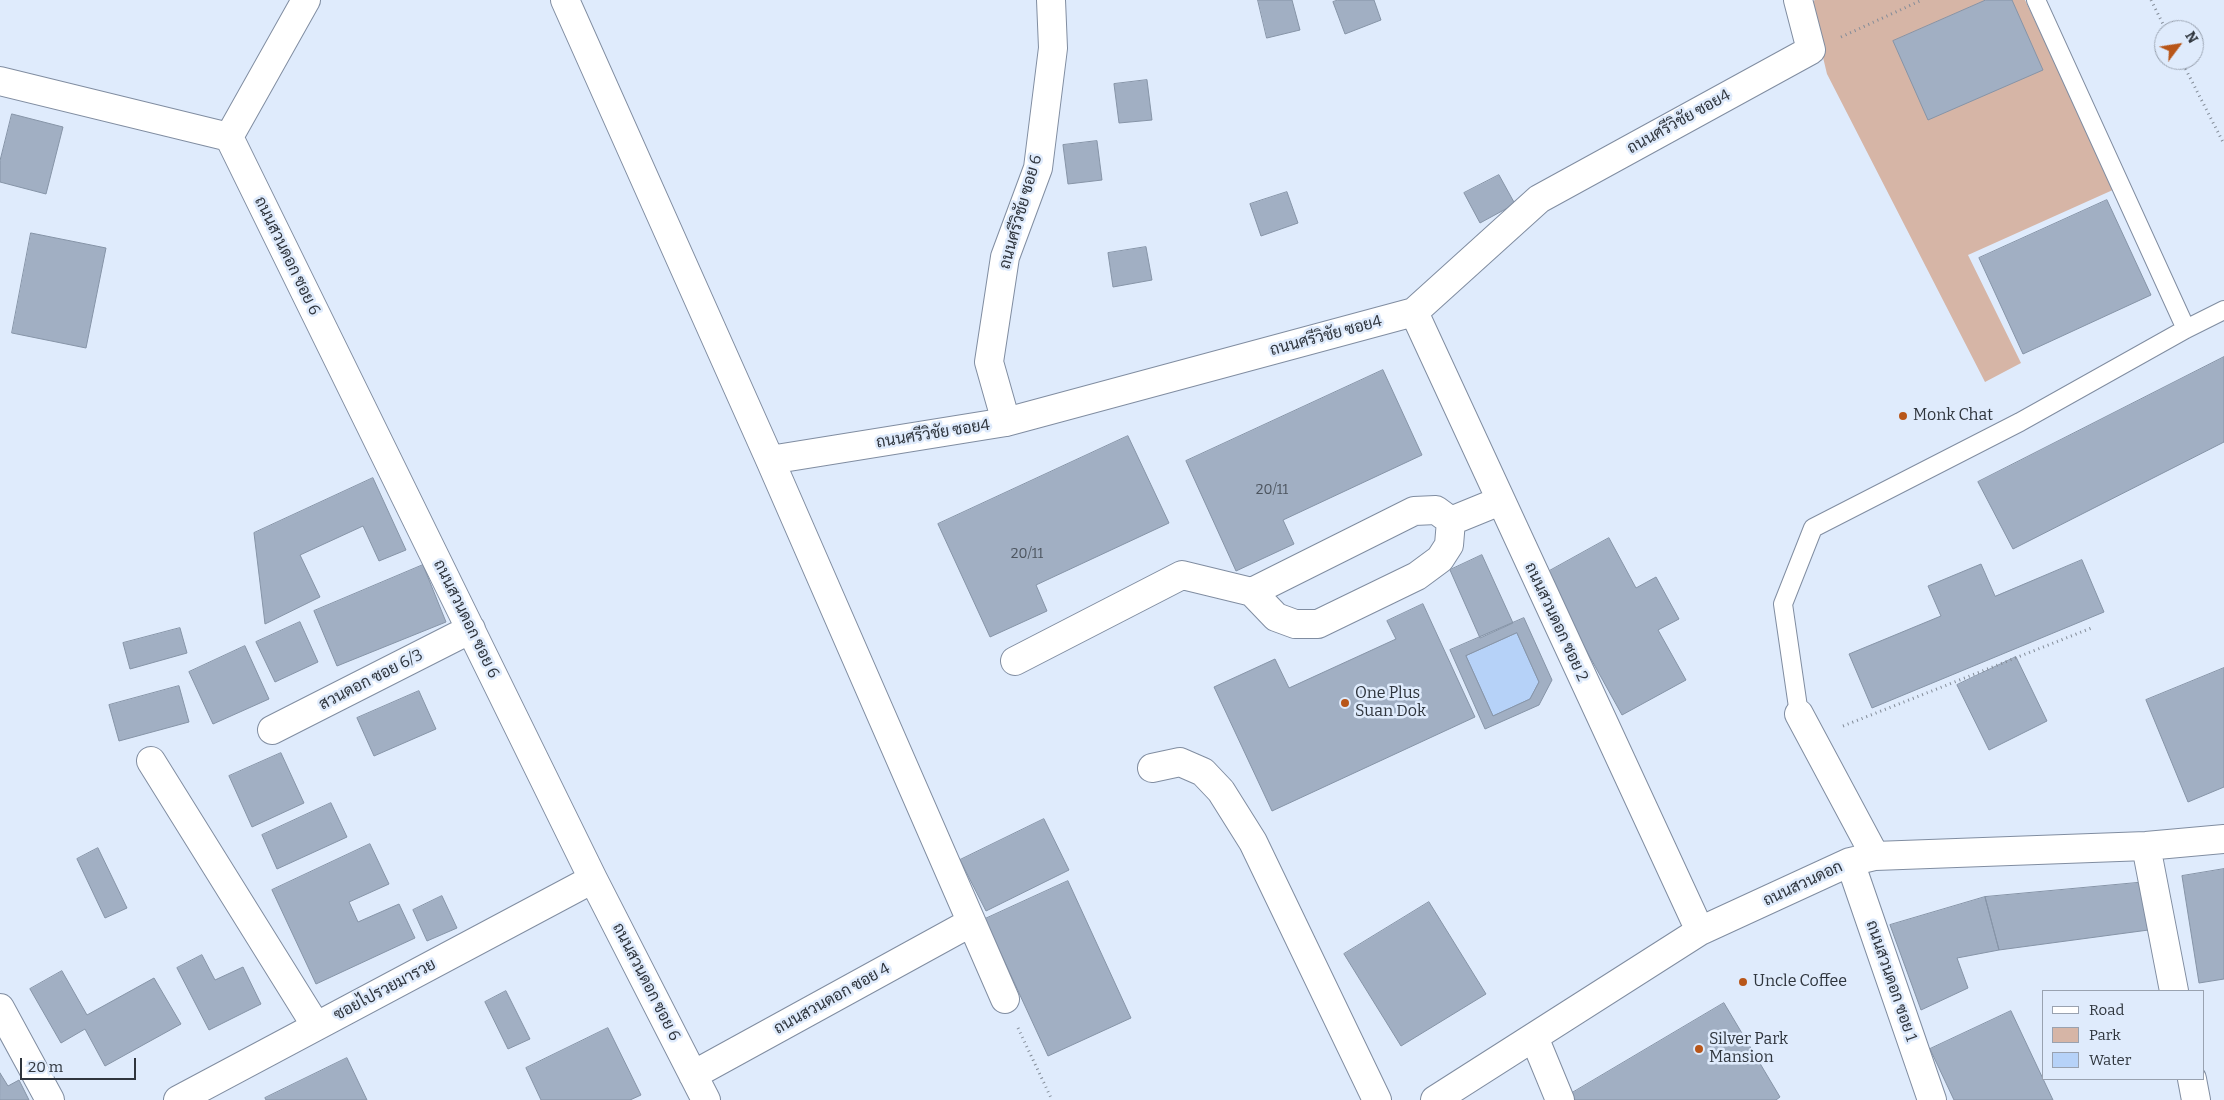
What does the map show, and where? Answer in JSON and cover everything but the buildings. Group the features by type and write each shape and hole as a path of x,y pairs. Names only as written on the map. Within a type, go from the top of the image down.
{"street":[{"path":"0,81 229,137 306,0"},
{"path":"565,0 770,460 1004,999"},
{"name":"ถนนศรีวิชัย ซอย 6","path":"1006,422 989,362 1005,257 1038,168 1053,48 1051,0"},
{"path":"1798,0 1811,50"},
{"name":"ถนนศรีวิชัย ซอย4","path":"770,460 1006,422 1414,312 1539,199 1811,50"},
{"name":"ถนนสวนดอก ซอย 6","path":"229,137 593,879 706,1100"},
{"name":"ถนนสวนดอก ซอย 2","path":"1414,312 1700,931"},
{"path":"1451,521 1500,501"},
{"path":"1252,592 1414,511 1436,510 1451,521"},
{"path":"1015,660 1182,576 1252,592 1276,617 1295,624 1318,624 1417,576 1440,560 1449,545 1451,521"},
{"name":"สวนดอก ซอย 6/3","path":"272,730 471,629"},
{"name":"ถนนสวนดอก ซอย 1","path":"1799,714 1812,738 1862,859 1932,1100"},
{"path":"151,761 316,1026"},
{"path":"1152,768 1180,762 1204,772 1221,791 1253,842 1377,1100"},
{"name":"ถนนสวนดอก","path":"1435,1100 1700,931 1862,859 2146,846 2224,839"},
{"path":"2146,846 2174,990"},
{"name":"ซอยไปรวยมารวย","path":"178,1100 593,879"},
{"name":"ถนนสวนดอก ซอย 4","path":"693,1075 970,923"},
{"path":"0,1008 50,1100"},
{"path":"1534,1037 1560,1100"},
{"path":"2192,1080 2196,1100"}],"lane":[{"path":"2036,0 2186,329"},
{"path":"1799,714 1783,604 1814,528 2020,422 2186,329 2224,310"}],"path":[{"path":"1811,50 1922,0"},
{"path":"2151,0 2161,20"},
{"path":"2186,70 2224,144"},
{"path":"1812,738 2094,627"},
{"path":"1004,999 1052,1100"}],"green space":[{"path":"1815,0 2025,0 2115,189 1968,255 2021,363 1985,382 1827,74 1810,3"}],"water":[{"path":"1517,633 1539,682 1530,699 1493,716 1466,656"}],"place":[{"name":"Monk Chat","path":"1903,416"},
{"name":"One Plus Suan Dok","path":"1345,703"},
{"name":"Uncle Coffee","path":"1743,982"},
{"name":"Silver Park Mansion","path":"1699,1049"}]}
